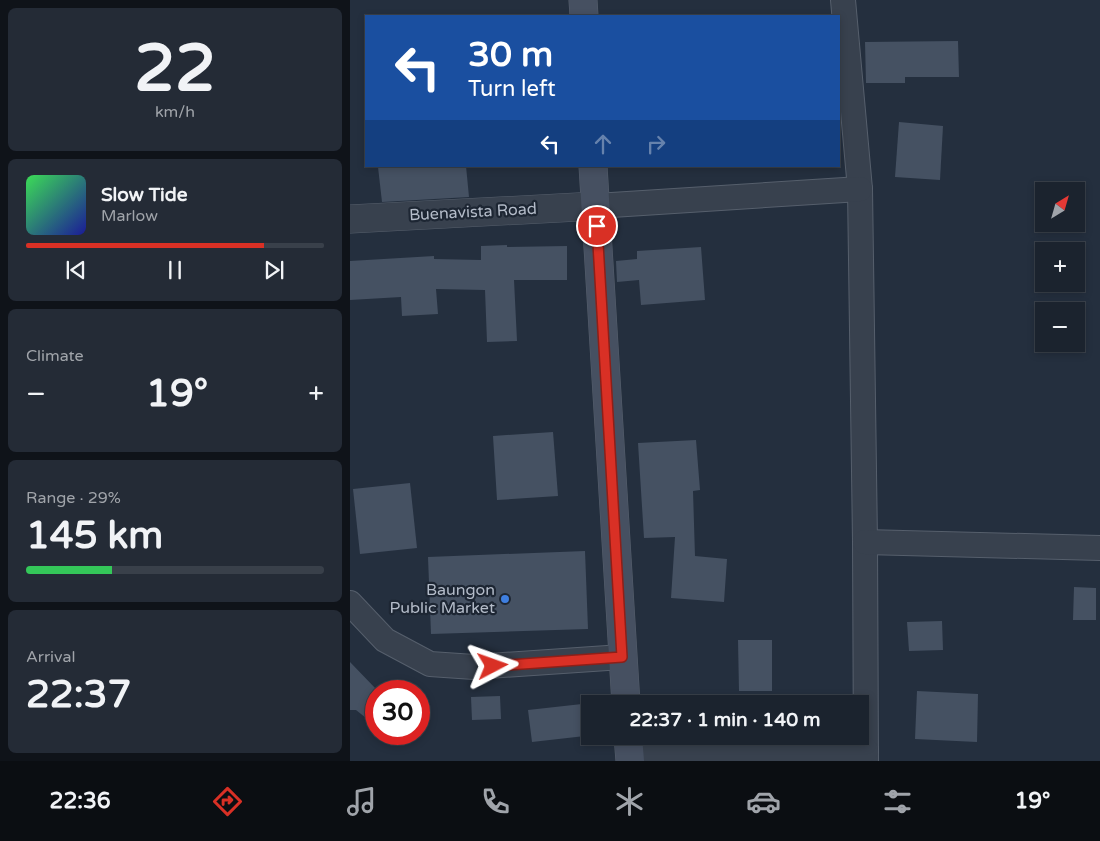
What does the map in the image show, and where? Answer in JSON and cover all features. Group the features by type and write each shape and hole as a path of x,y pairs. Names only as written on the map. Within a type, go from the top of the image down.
{"main road":[{"path":"583,0 584,15"},
{"path":"593,167 625,695"}],"street":[{"path":"629,750 866,756 860,189 843,0"},
{"path":"596,206 860,189"},
{"name":"Buenavista Road","path":"350,219 596,206"},
{"path":"865,542 1100,548"},
{"path":"350,603 385,640 430,664 474,667 622,657"}],"building":[{"path":"958,41 959,77 905,77 905,83 866,83 865,42"},
{"path":"899,122 943,126 940,180 895,177"},
{"path":"378,167 466,167 469,197 382,202"},
{"path":"507,245 507,247 567,246 567,280 514,280 517,341 487,342 485,290 436,289 438,314 402,316 401,297 350,300 350,261 434,256 434,259 481,260 481,246"},
{"path":"701,247 705,300 641,305 639,280 617,282 616,261 637,259 637,251"},
{"path":"553,432 558,496 497,500 493,436"},
{"path":"696,440 700,490 693,491 695,556 727,559 724,602 671,598 675,537 644,538 638,443"},
{"path":"410,483 417,548 360,554 353,489"},
{"path":"585,551 588,629 431,634 428,557"},
{"path":"1074,587 1096,588 1096,620 1073,620"},
{"path":"942,621 943,650 909,651 907,622"},
{"path":"738,640 772,640 772,691 739,691"},
{"path":"350,662 367,680 365,680 365,717 356,710 350,710"},
{"path":"917,691 978,694 977,742 915,739"},
{"path":"500,696 501,719 472,720 471,697"},
{"path":"581,704 581,736 532,742 528,710"}],"place":[{"name":"Baungon Public Market","path":"505,599"}],"route":[{"path":"493,666 622,657 597,226"}]}
